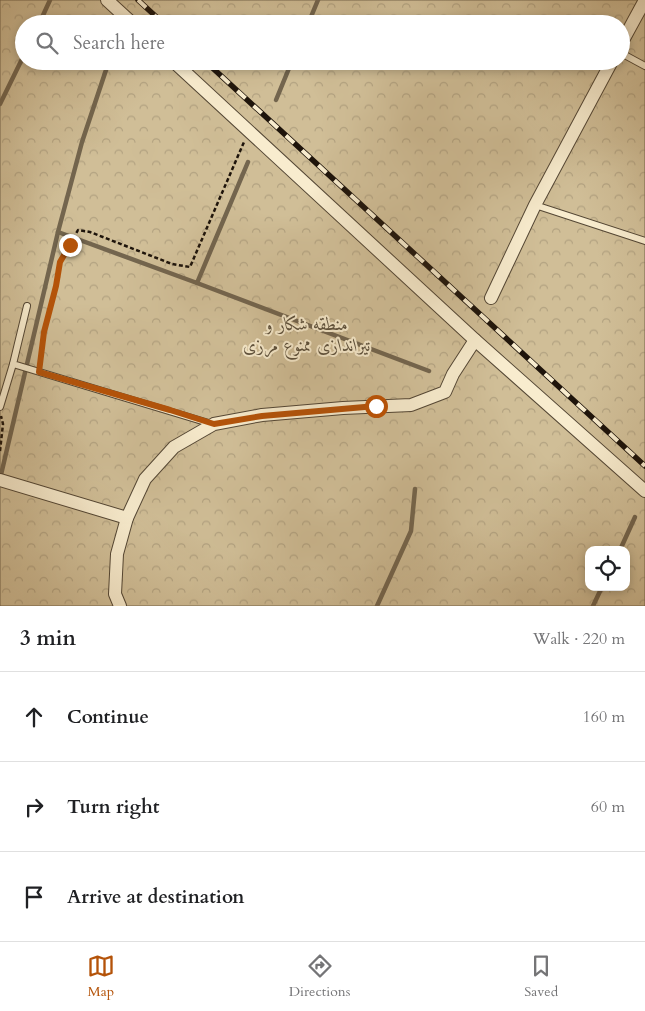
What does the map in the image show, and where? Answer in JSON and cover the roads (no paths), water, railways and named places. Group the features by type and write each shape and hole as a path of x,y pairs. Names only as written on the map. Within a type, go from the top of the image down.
{"street":[{"path":"107,0 123,15"},
{"path":"630,28 645,0"},
{"path":"183,70 475,340 645,491"},
{"path":"491,298 535,205 607,70"},
{"path":"120,606 115,594 118,554 127,518 145,479 174,447 214,424 280,414 342,408 410,405 445,392 453,374 475,340"},
{"path":"0,480 127,518"}],"lane":[{"path":"630,58 645,66"},
{"path":"535,205 645,241"},
{"path":"0,407 15,365 27,306"},
{"path":"15,365 214,424"}],"waterway":[{"path":"43,15 50,0"},
{"path":"312,15 318,0"},
{"path":"0,104 17,70"},
{"path":"0,479 58,232 82,142 106,70"},
{"path":"276,100 288,70"},
{"path":"58,232 197,283 248,162"},
{"path":"197,283 429,371"},
{"path":"377,606 411,531 415,489"},
{"path":"622,546 635,517"},
{"path":"593,606 600,591"}],"railway":[{"path":"138,0 154,15"},
{"path":"215,70 645,466"}],"park label":[{"name":"منطقه شکار و تیراندازی ممنوع مرزی","path":"307,334"}]}
